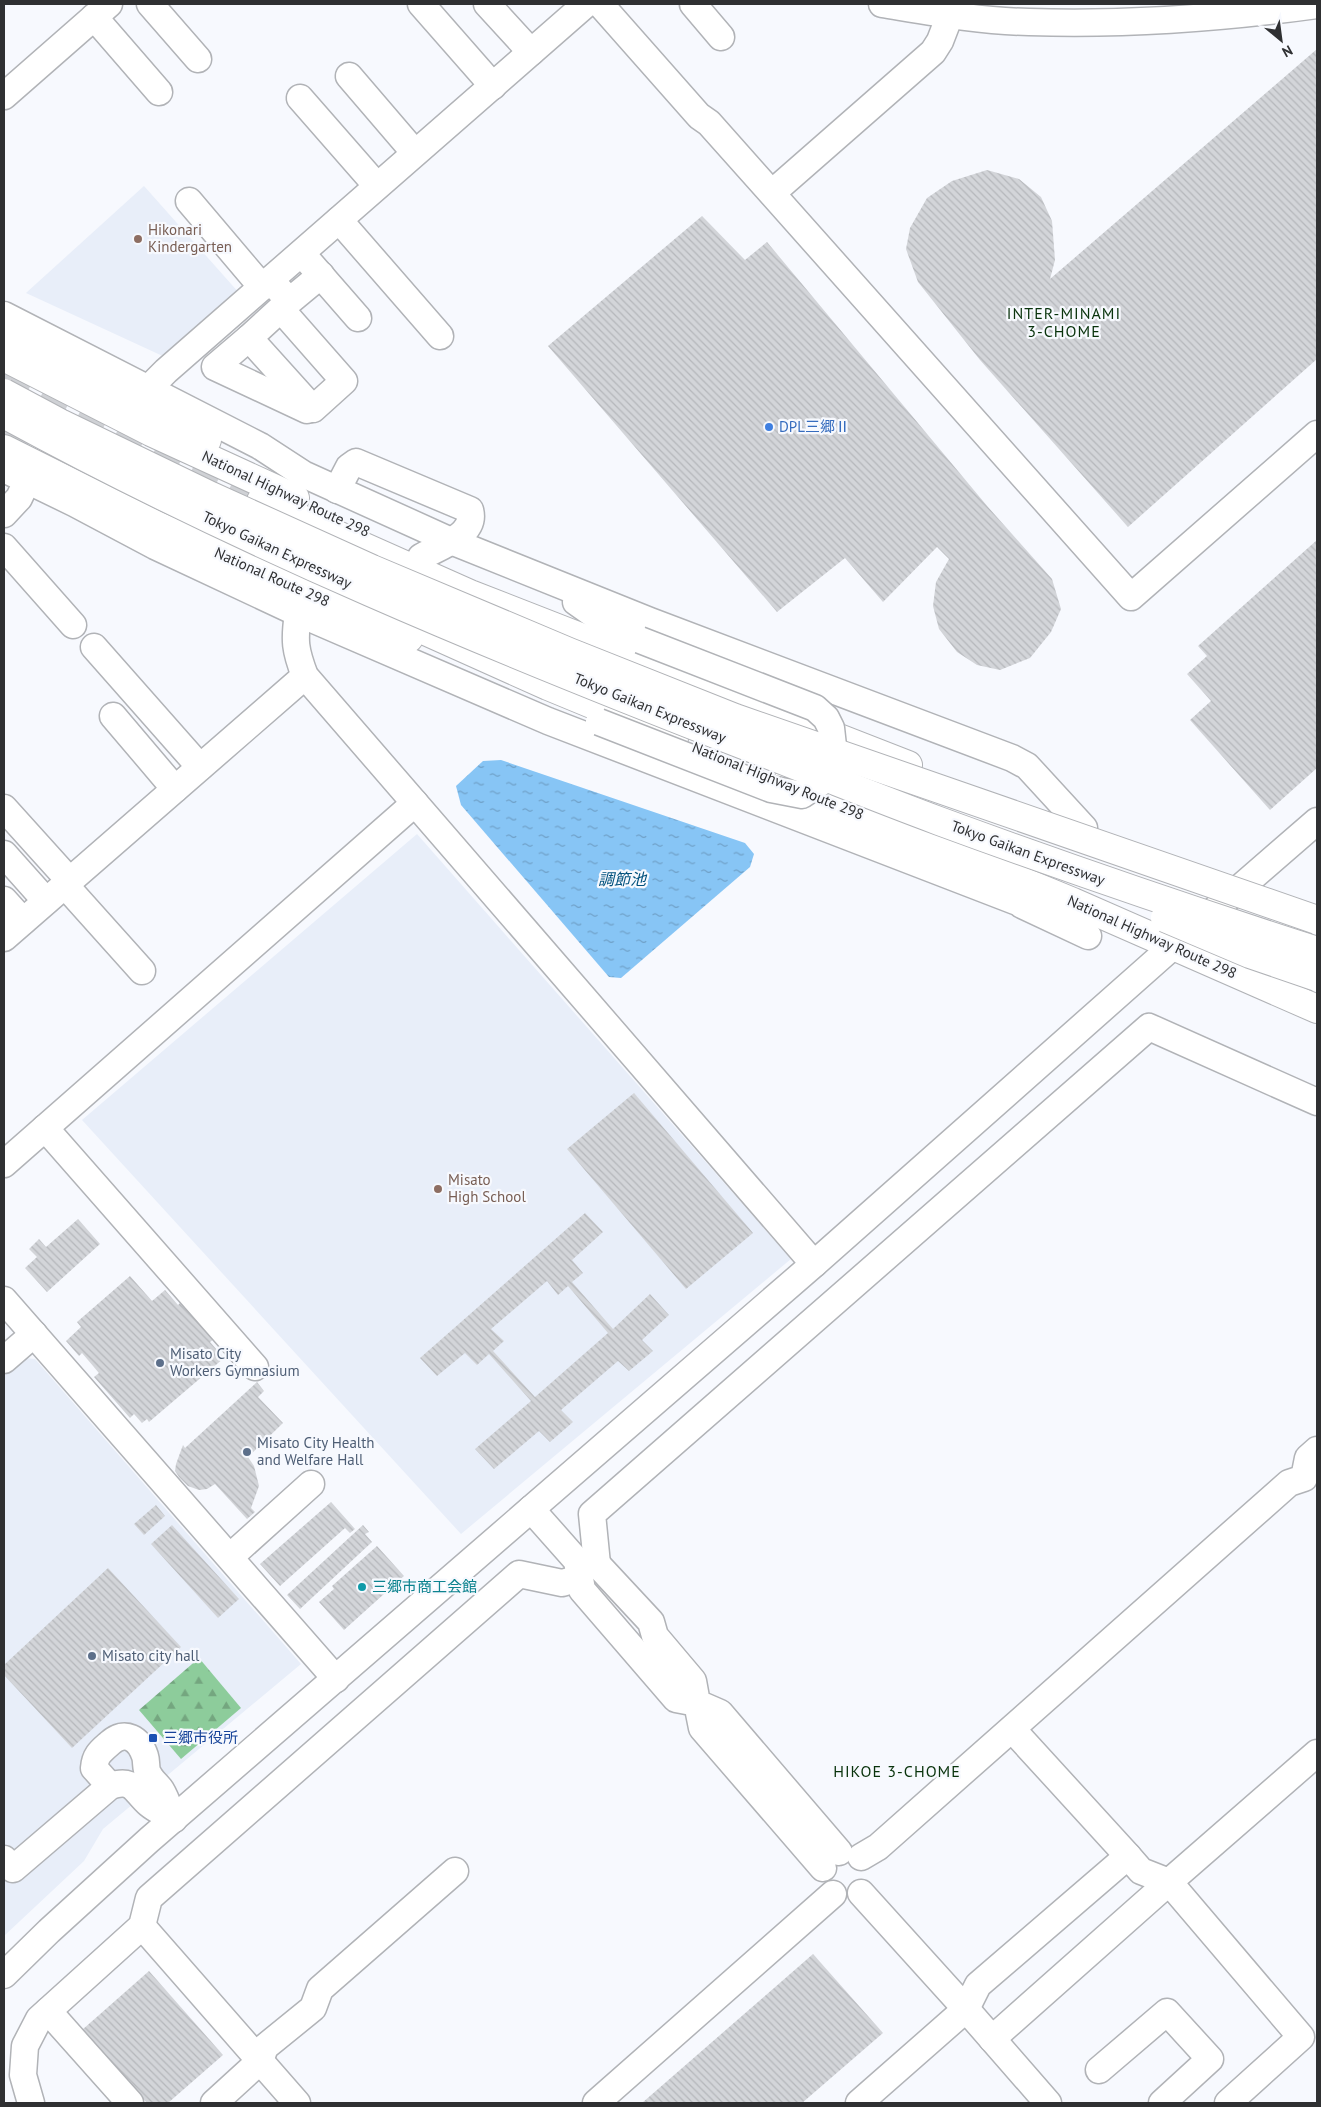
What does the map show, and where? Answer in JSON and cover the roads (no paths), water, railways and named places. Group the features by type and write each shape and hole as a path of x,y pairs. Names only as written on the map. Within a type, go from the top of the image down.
{"highway":[{"path":"4,335 201,435 259,491"},
{"name":"National Highway Route 298","path":"4,357 151,432 259,491 470,594 901,762 1208,874 1317,908"},
{"name":"Tokyo Gaikan Expressway","path":"4,392 60,423 211,496 372,569 569,652 735,718 1317,920"},
{"name":"Tokyo Gaikan Expressway","path":"4,414 46,437 203,515 361,589 623,698 934,819 1090,876 1317,951"},
{"name":"National Route 298","path":"4,449 155,535 471,664 548,686"},
{"name":"National Highway Route 298","path":"259,491 512,596 568,632"},
{"name":"National Highway Route 298","path":"241,548 548,686 1073,902 1317,1009"},
{"path":"934,819 1020,862 1134,905 1250,954 1317,977"}],"street":[{"path":"150,4 198,59"},
{"path":"421,4 493,86"},
{"path":"488,4 531,52"},
{"path":"151,391 155,382 166,371 586,4"},
{"path":"600,4 699,116 708,123 772,193 1131,597 1317,434"},
{"path":"693,4 721,37"},
{"path":"882,4 950,15 1028,22 1064,13 1185,18 1317,5"},
{"path":"4,96 101,10 159,92"},
{"path":"772,193 933,52 940,41 950,15"},
{"path":"349,76 416,153"},
{"path":"300,98 377,186"},
{"path":"189,201 266,283 285,296 286,304 286,315 344,381 313,409 307,410 215,367 286,304 321,276"},
{"path":"339,220 440,336"},
{"path":"301,253 358,318"},
{"path":"4,315 260,446 303,474 451,541 545,580 1012,758 1027,766 1084,828"},
{"path":"249,338 313,409"},
{"path":"337,490 349,467 356,462 470,510 472,517 466,530 451,541 421,557"},
{"path":"4,469 155,535 298,612 548,720 1015,901 1088,936"},
{"path":"4,514 18,498 27,480"},
{"path":"4,547 73,625"},
{"path":"545,580 607,624 640,640 814,708 826,718 831,728 833,746 820,783 802,795 771,789 599,722 573,716 548,720"},
{"path":"298,612 295,630 296,654 305,676 814,1264"},
{"path":"94,647 200,767"},
{"path":"4,938 305,676"},
{"path":"113,716 175,789"},
{"path":"4,1164 415,803"},
{"path":"4,808 60,889 142,971"},
{"path":"4,1975 48,1931 174,1819 814,1264 1317,821"},
{"path":"4,854 60,889"},
{"path":"4,900 23,921"},
{"path":"1015,901 1073,902"},
{"path":"1317,1102 1149,1028 592,1514 582,1590 676,1699 697,1703 702,1728 841,1859 865,1862 869,1875 868,1882 861,1893 847,1898 832,1894 823,1883 841,1859 878,1847 1289,1484 1311,1482 1308,1458 1317,1450"},
{"path":"45,1128 255,1368"},
{"path":"4,1300 336,1679"},
{"path":"4,1360 34,1334"},
{"path":"230,1557 311,1484"},
{"path":"531,1509 585,1568"},
{"path":"31,2103 23,2075 25,2046 39,2019 142,1926 149,1898 519,1574 562,1583 585,1568"},
{"path":"1012,1729 1141,1871 1169,1882 1309,2030 1228,2103"},
{"path":"110,1786 94,1768 95,1760 99,1752 116,1738 124,1735 131,1737 146,1756 148,1774 162,1792 174,1819"},
{"path":"992,2039 1317,1753"},
{"path":"4,1860 13,1870 110,1786 118,1783 133,1786 150,1804 174,1819"},
{"path":"859,2103 966,2009 978,1985 1128,1856"},
{"path":"214,2103 260,2061 265,2047 313,2008 320,1989 455,1871"},
{"path":"861,1893 1048,2103"},
{"path":"596,2103 832,1894"},
{"path":"142,1926 297,2103"},
{"path":"48,2011 130,2103"},
{"path":"1099,2070 1167,2012 1210,2059 1162,2103"}],"water":[{"name":"調節池","path":"501,760 745,843 754,854 750,867 621,978 609,977 461,805 456,786 483,761"}],"tunnel":[{"path":"4,376 146,447 261,501"},
{"path":"4,431 87,472"}],"place":[{"name":"Hikonari Kindergarten","path":"138,239"},
{"name":"DPL三郷Ⅱ","path":"769,427"},
{"name":"Misato High School","path":"438,1189"},
{"name":"Misato City Workers Gymnasium","path":"160,1363"},
{"name":"Misato City Health and Welfare Hall","path":"247,1452"},
{"name":"三郷市商工会館","path":"362,1587"},
{"name":"Misato city hall","path":"92,1656"},
{"name":"三郷市役所","path":"153,1738"}],"district":[{"name":"INTER-MINAMI 3-CHOME","path":"1064,322"},
{"name":"HIKOE 3-CHOME","path":"897,1771"}]}
